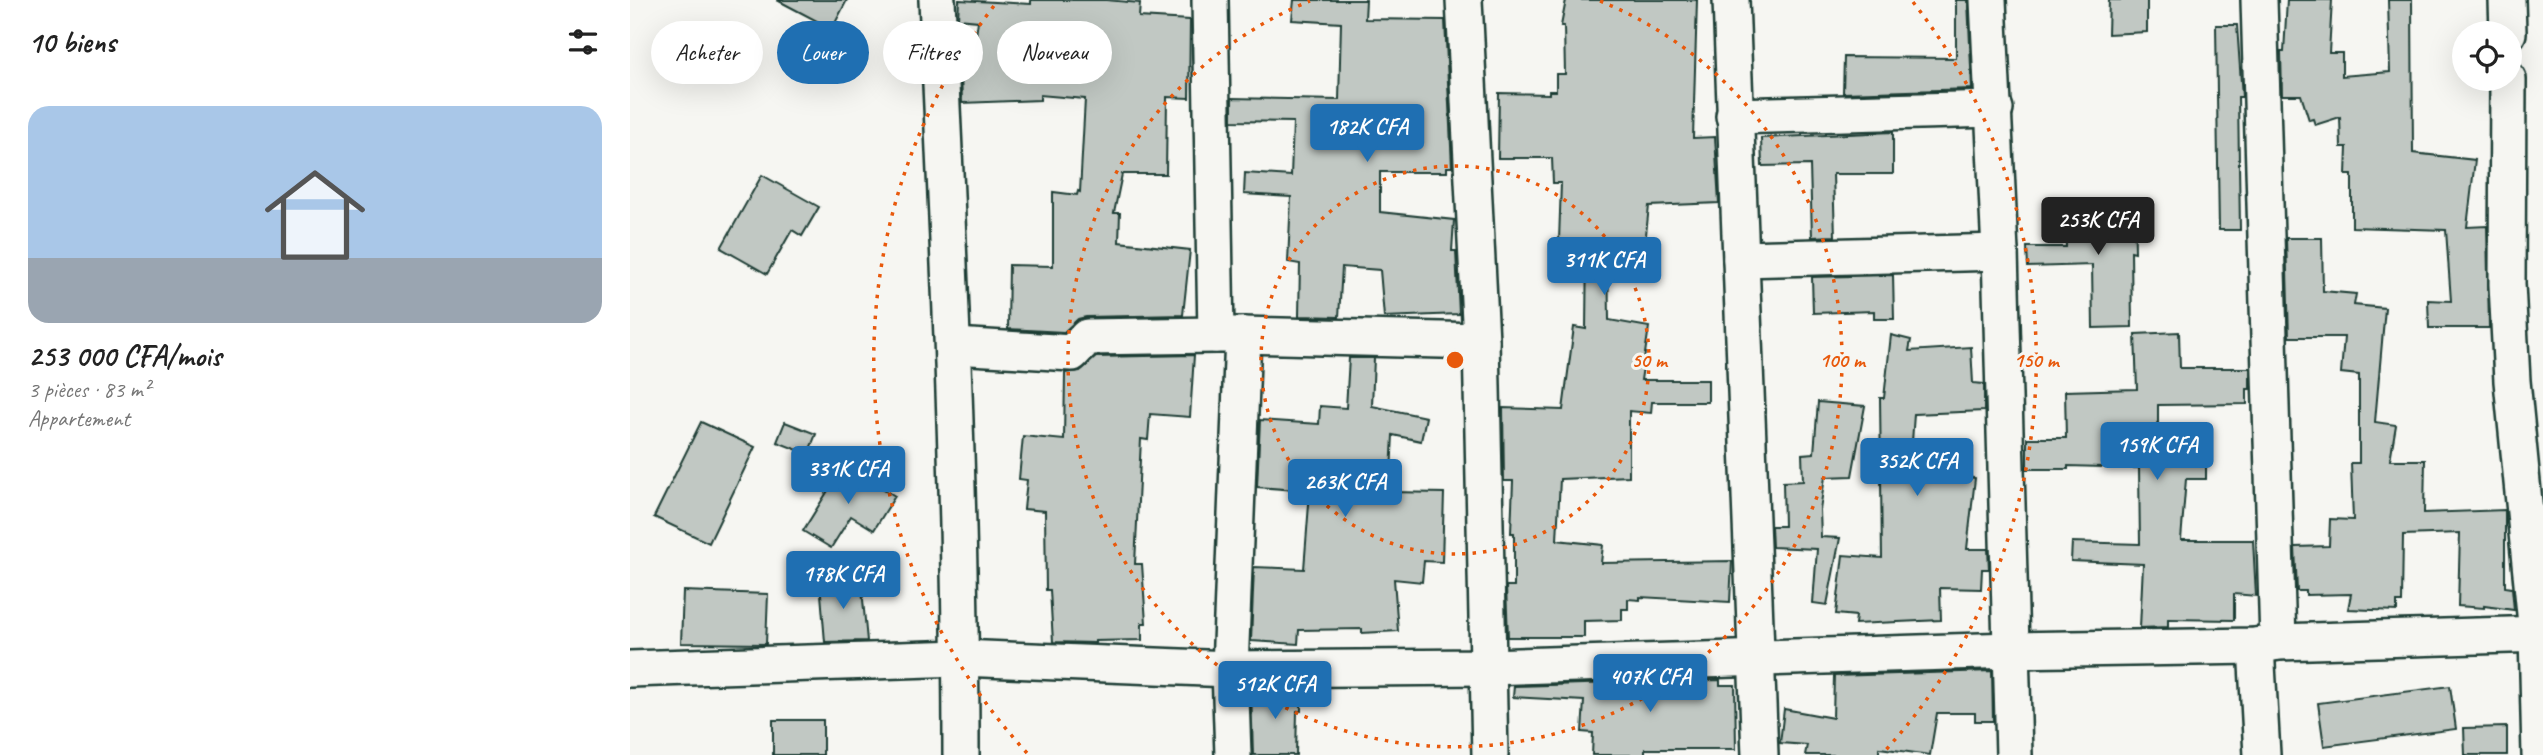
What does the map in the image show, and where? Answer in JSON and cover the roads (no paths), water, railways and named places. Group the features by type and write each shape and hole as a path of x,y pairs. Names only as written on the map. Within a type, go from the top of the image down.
{"street":[{"path":"937,0 954,346 961,755"},
{"path":"1210,0 1230,335 1230,669 1233,755"},
{"path":"1464,0 1482,341 1490,755"},
{"path":"1731,0 1760,755"},
{"path":"1988,0 2000,252 2014,755"},
{"path":"2259,0 2267,644 2262,755"},
{"path":"2507,0 2508,21"},
{"path":"2508,91 2507,298 2512,381 2540,634 2540,755"},
{"path":"1734,116 1995,109"},
{"path":"1741,259 2000,252"},
{"path":"954,346 1072,353 1087,337 1230,335 1482,341"},
{"path":"630,668 961,658 1230,669 1487,667 2540,634"}]}
